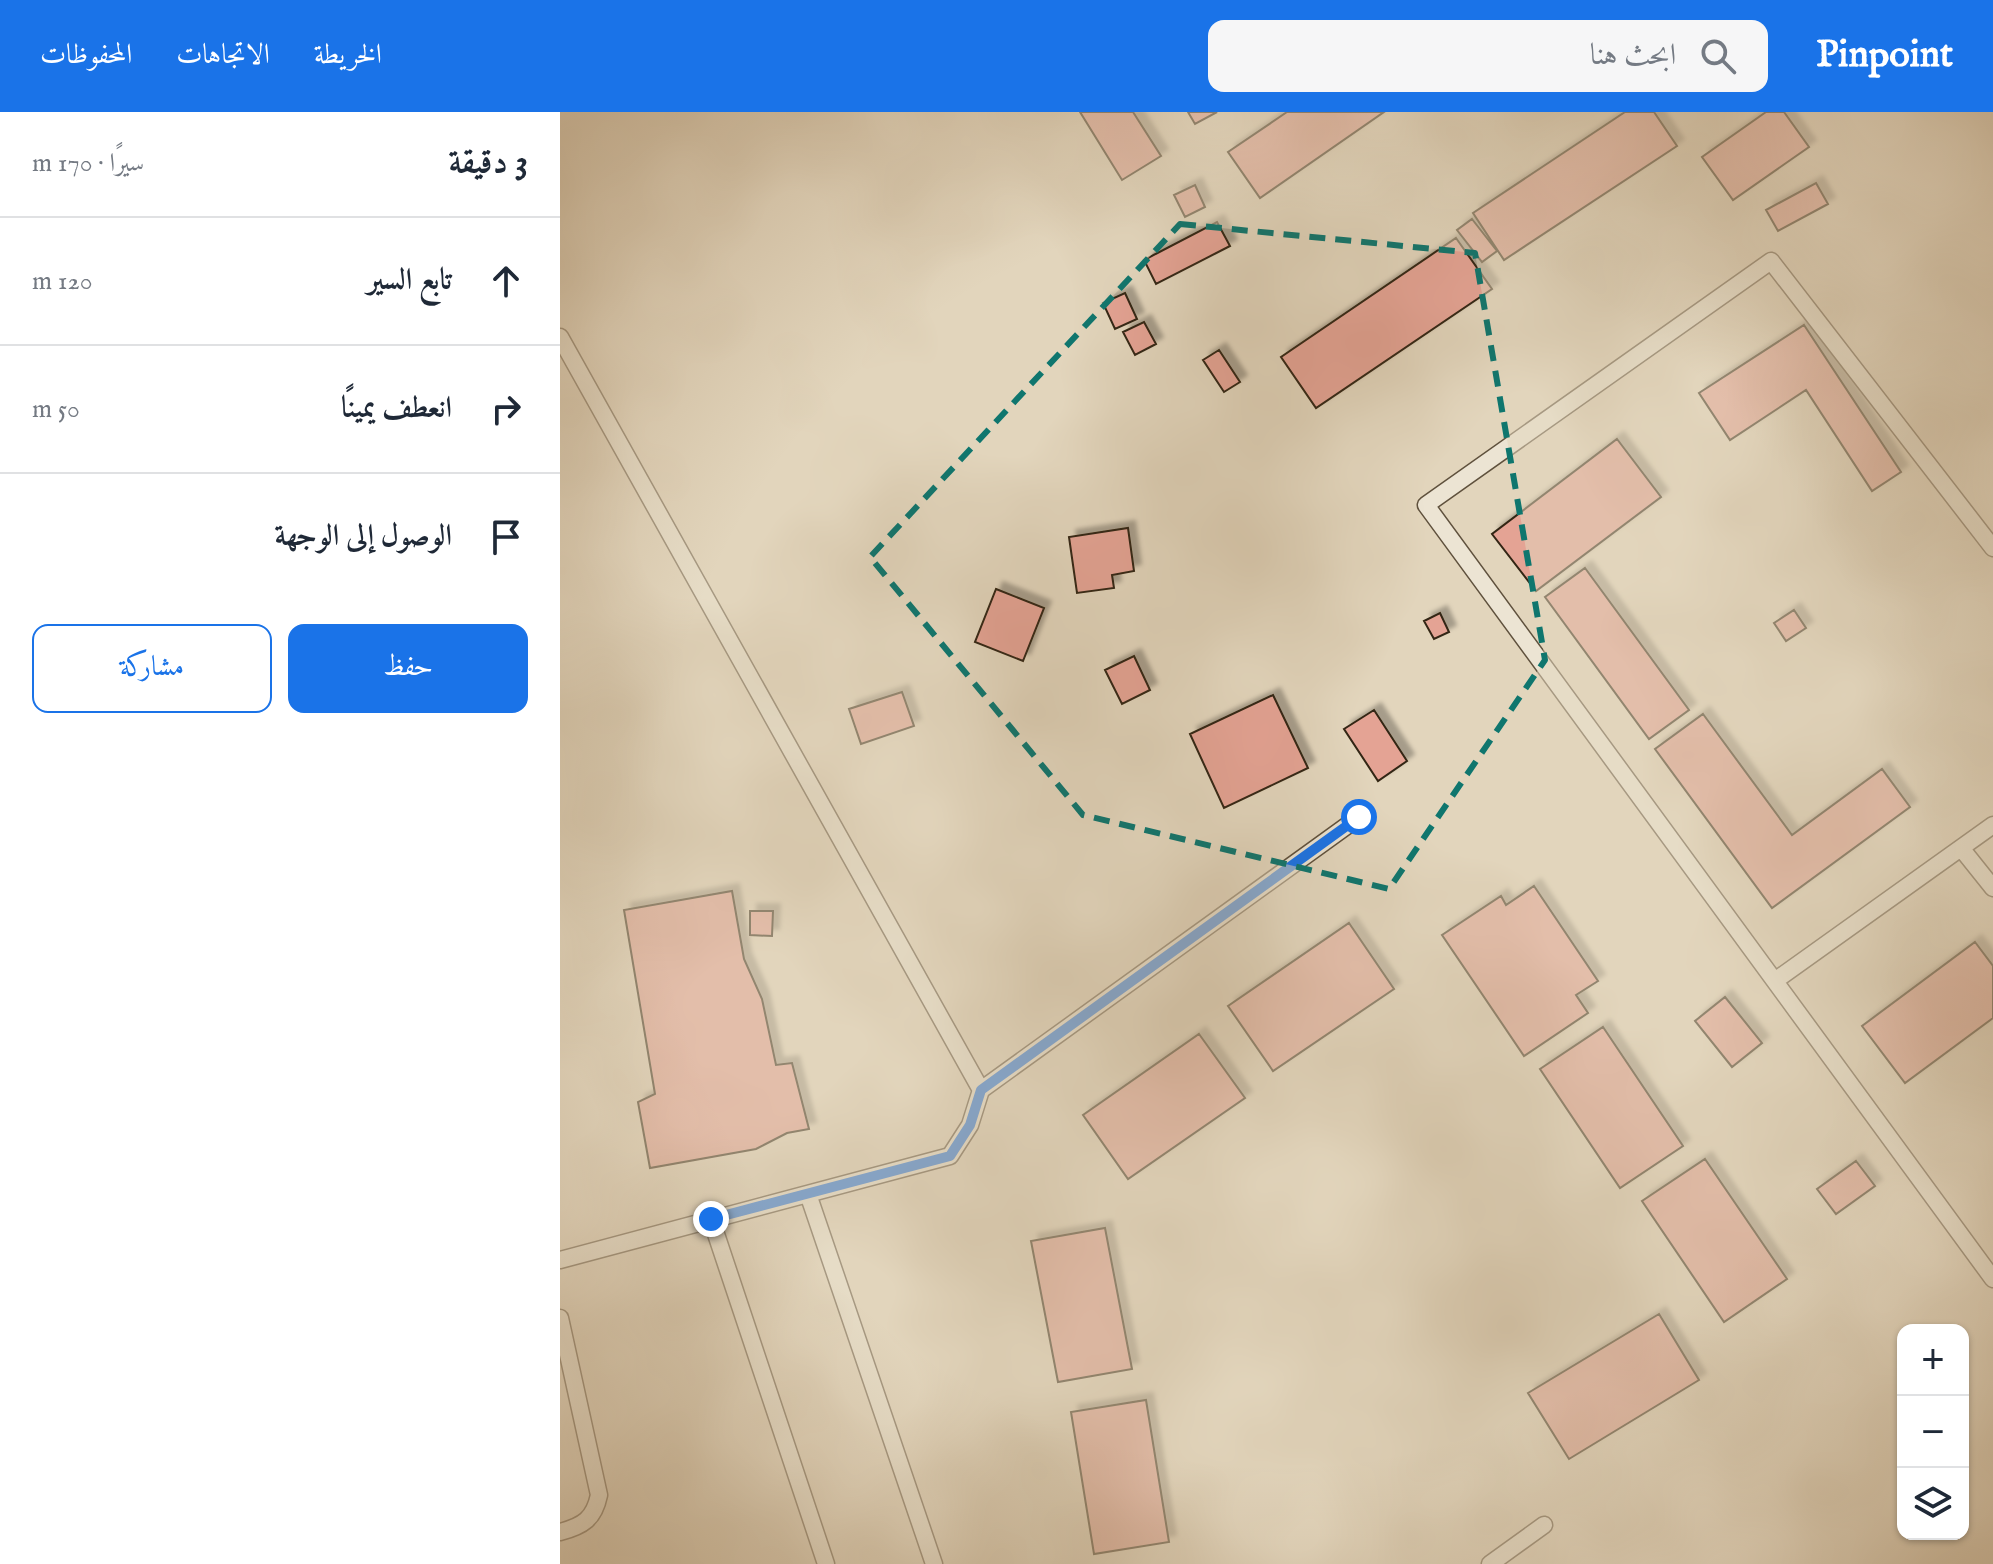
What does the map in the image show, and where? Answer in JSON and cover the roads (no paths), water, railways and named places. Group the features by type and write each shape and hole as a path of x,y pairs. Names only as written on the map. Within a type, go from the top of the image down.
{"lane":[{"path":"1993,548 1771,261 1426,505 1993,1279"},
{"path":"560,337 981,1090"},
{"path":"560,1260 950,1156 970,1125 981,1090 1359,817"},
{"path":"1776,980 1993,825"},
{"path":"1961,848 1993,888"},
{"path":"808,1194 934,1564"},
{"path":"711,1219 826,1564"},
{"path":"560,1318 599,1495 590,1518 581,1527 560,1532"},
{"path":"1490,1564 1544,1525"}]}
